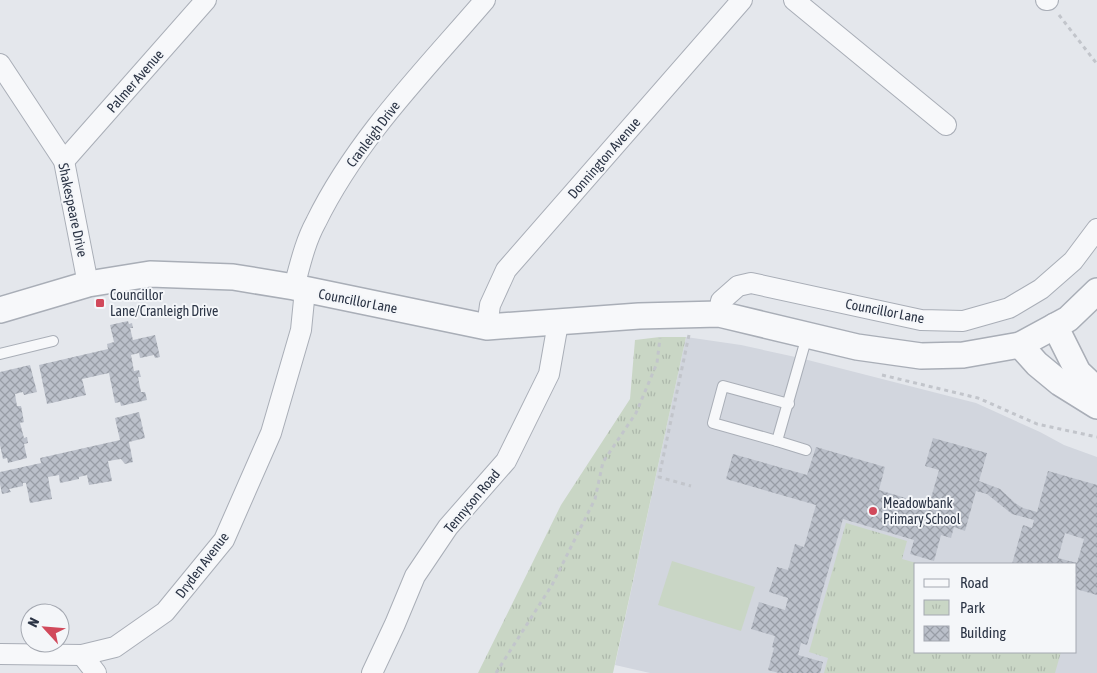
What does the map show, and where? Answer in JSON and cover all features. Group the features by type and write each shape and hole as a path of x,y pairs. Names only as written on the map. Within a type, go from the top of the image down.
{"street":[{"name":"Cranleigh Drive","path":"300,288 303,252 315,222 344,173 377,126 485,0"},
{"name":"Donnington Avenue","path":"488,326 490,305 506,270 742,0"},
{"path":"794,0 946,125"},
{"name":"Palmer Avenue","path":"64,161 199,3"},
{"name":"Shakespeare Drive","path":"0,64 64,161 88,284"},
{"name":"Councillor Lane","path":"719,314 722,300 738,286 751,283 921,320 963,321 1008,308 1041,289 1073,261 1097,229"},
{"name":"Councillor Lane","path":"0,310 88,284 150,274 233,277 300,288 488,326 663,315 719,314 857,347 921,356 963,355 1020,345 1068,319 1097,291"},
{"name":"Dryden Avenue","path":"0,654 82,655 115,647 165,612 224,540 271,434 301,330 300,288"},
{"name":"Tennyson Road","path":"372,673 415,576 448,527 506,461 549,374 558,323"},
{"path":"1055,326 1078,372 1097,390"},
{"path":"1020,345 1037,364 1060,384 1097,406"},
{"path":"82,655 96,673"}],"lane":[{"path":"777,441 808,335"},
{"path":"0,354 53,341"},
{"path":"789,404 723,386 713,423 806,450"}],"path":[{"path":"1047,0 1097,64"},
{"path":"692,314 689,338 659,477 692,486"},
{"path":"496,673 552,586 595,499 603,462 636,413 658,364 663,315"},
{"path":"878,374 978,398 1037,424 1097,437"}],"shaded area":[{"name":"Meadowbank Primary School","path":"686,337 741,345 800,358 976,403 1064,445 1097,457 1097,673 650,673 615,665"}],"green space":[{"path":"660,337 686,337 613,673 478,673 561,505 630,399 635,340"},
{"path":"846,523 907,541 902,559 916,563 914,563 914,653 1061,653 1055,673 824,673 828,658 809,652"},
{"path":"672,561 755,587 741,631 658,605"}],"building":[{"path":"128,321 129,324 132,323 133,328 130,328 133,340 155,335 160,357 155,358 154,355 140,358 139,353 131,355 134,371 139,370 141,377 138,377 141,392 145,392 147,400 121,406 120,402 115,403 109,373 82,379 86,395 47,404 39,365 108,349 107,344 114,342 110,325"},
{"path":"30,365 37,392 24,395 23,392 15,394 17,406 21,406 24,422 20,423 24,438 27,437 28,443 24,444 27,458 8,463 7,458 3,459 0,445 0,372"},
{"path":"139,412 145,438 129,442 133,462 125,464 121,459 108,461 112,481 89,485 87,475 79,477 79,479 60,483 59,475 48,477 52,499 30,503 26,483 23,483 23,486 9,489 11,492 2,494 0,472 41,463 40,458 120,440 115,418"},
{"path":"933,438 987,453 979,481 1000,489 1023,508 1037,512 1048,471 1097,485 1097,595 1077,589 1077,563 1012,563 1023,525 1032,528 1034,520 1012,514 987,494 976,491 965,531 954,527 951,538 941,535 934,561 910,554 914,540 843,519 807,645 801,643 798,655 823,662 820,673 779,673 768,670 775,636 751,629 759,602 785,610 788,598 769,592 777,567 788,570 795,544 804,547 816,505 726,479 733,454 807,475 816,447 885,467 879,490 929,505 939,470 925,466","holes":["1065,533 1084,539 1077,563 1058,558"]}],"place":[{"name":"Councillor Lane/Cranleigh Drive","path":"100,303"},
{"name":"Meadowbank Primary School","path":"873,511"}]}
